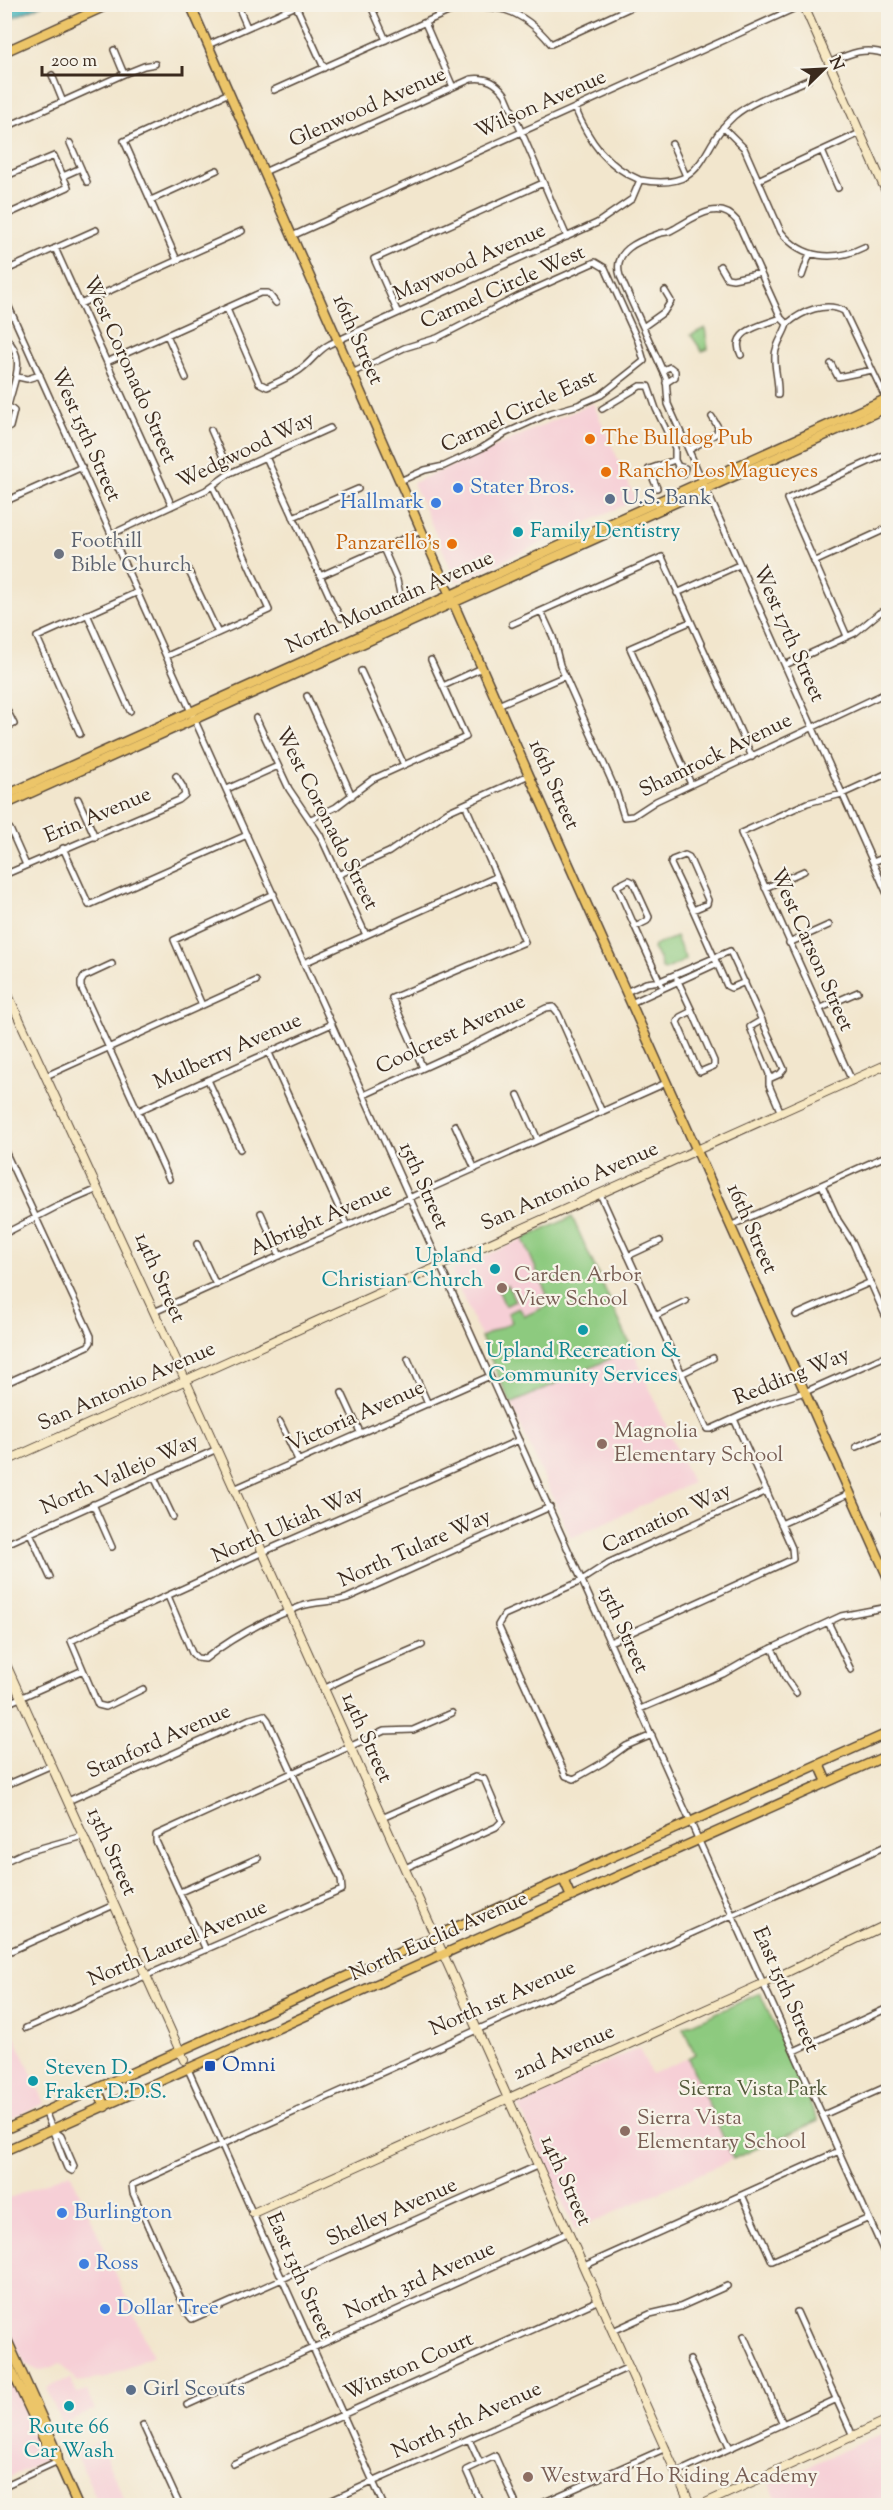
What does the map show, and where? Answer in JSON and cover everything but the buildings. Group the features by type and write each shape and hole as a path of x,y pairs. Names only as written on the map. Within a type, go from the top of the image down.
{"main road":[{"path":"4,52 110,4"},
{"name":"16th Street","path":"190,4 529,776 888,1578"},
{"name":"North Mountain Avenue","path":"4,805 193,716 888,402"},
{"name":"North Mountain Avenue","path":"4,796 193,716"},
{"name":"North Euclid Avenue","path":"4,2130 888,1733"},
{"name":"North Euclid Avenue","path":"4,2151 888,1755"},
{"path":"819,1764 827,1782"},
{"path":"563,1879 572,1897"},
{"path":"97,2088 105,2107"},
{"path":"4,2333 57,2451 58,2461 78,2505"},
{"path":"4,2354 50,2453 58,2461"}],"street":[{"path":"237,4 247,27"},
{"path":"370,4 386,40"},
{"path":"274,90 448,12 480,6 498,8 525,18 538,28 551,44 638,4"},
{"path":"445,5 448,12"},
{"path":"803,5 888,196"},
{"name":"Wilson Avenue","path":"292,236 803,5"},
{"path":"208,45 296,6 324,68"},
{"path":"425,22 453,87"},
{"path":"829,63 866,49 888,55"},
{"path":"114,50 124,74"},
{"path":"4,128 124,74 155,64"},
{"path":"888,68 888,88"},
{"path":"52,75 63,102"},
{"name":"Glenwood Avenue","path":"264,172 471,79 486,79 495,83 506,94 521,132"},
{"path":"575,108 583,127 600,153 617,168 640,180 663,183 686,176 704,160 723,128 742,110 808,80"},
{"path":"177,260 124,141 229,93"},
{"path":"723,128 744,148 781,232 789,242 810,253 832,258 851,254 864,247"},
{"path":"521,132 567,237"},
{"path":"758,180 860,133"},
{"path":"70,143 87,182"},
{"path":"672,144 686,176"},
{"path":"822,151 838,188"},
{"path":"4,177 54,156 68,187 5,215"},
{"path":"63,176 81,168"},
{"path":"151,200 217,170"},
{"name":"Maywood Avenue","path":"227,309 262,386 273,384 301,369 317,352 338,340 597,223 624,206 635,195 640,180"},
{"path":"398,313 374,259 543,183"},
{"name":"West 17th Street","path":"787,324 782,318 737,222 734,217 722,211 706,212 670,231 648,238 621,254 618,267 620,276 663,370 668,404 888,896"},
{"path":"4,271 96,230"},
{"path":"81,304 242,231"},
{"name":"West Coronado Street","path":"55,248 172,506"},
{"path":"802,276 810,253"},
{"name":"Carmel Circle West","path":"352,373 404,348 437,338 517,297 596,262 605,268 638,341 644,361"},
{"path":"720,266 727,278 732,279 761,273"},
{"path":"643,327 668,308 671,301 665,291"},
{"path":"107,362 260,293 268,293 276,303"},
{"name":"West 15th Street","path":"5,298 193,716"},
{"path":"778,394 775,356 779,339 787,324 819,308 833,306 847,315 888,402"},
{"path":"888,308 888,313"},
{"path":"741,355 737,348 737,340 742,333 782,318"},
{"path":"167,335 186,378"},
{"path":"4,336 18,355 18,377 6,407 14,411 10,427 4,430"},
{"name":"Carmel Circle East","path":"400,481 425,470 444,466 550,412 578,405 601,395 641,366 644,361"},
{"path":"831,364 838,377 872,370"},
{"name":"West 17th Street","path":"663,370 670,367 675,371 675,377 666,383"},
{"path":"18,377 27,379 40,375"},
{"path":"602,409 640,386 648,386 675,448 677,463"},
{"path":"689,450 717,433 718,427 712,417"},
{"name":"Wedgwood Way","path":"112,534 213,486 230,473 330,428"},
{"path":"211,430 230,473"},
{"path":"848,636 787,499 888,453"},
{"path":"266,457 320,576 342,618"},
{"path":"657,488 649,469 677,463 686,470 696,466"},
{"path":"4,502 82,467"},
{"path":"167,656 269,610 213,486"},
{"path":"293,517 358,489"},
{"path":"814,562 888,528"},
{"path":"320,576 421,531"},
{"path":"383,548 397,580 400,594"},
{"path":"512,624 662,557 752,757"},
{"path":"677,592 739,565"},
{"path":"187,567 218,633"},
{"path":"80,734 37,637 138,592"},
{"path":"785,665 848,636 888,609"},
{"path":"498,705 565,676 553,637 541,611"},
{"path":"87,614 130,711"},
{"path":"690,622 630,648 691,784"},
{"path":"311,819 336,807 373,779 465,737 431,660"},
{"path":"443,686 482,668"},
{"path":"361,671 404,765"},
{"name":"Shamrock Avenue","path":"565,676 616,791 624,818 633,816 656,801 888,692"},
{"path":"307,696 352,796"},
{"path":"4,704 14,724 4,728"},
{"name":"15th Street","path":"193,716 695,1831"},
{"name":"West Coronado Street","path":"256,718 289,789 311,819 366,935"},
{"path":"226,789 278,766"},
{"path":"842,794 888,773"},
{"name":"Erin Avenue","path":"4,875 179,800 184,795 176,776"},
{"path":"338,875 389,852 434,819 529,776"},
{"name":"West Carson Street","path":"842,794 807,803 741,833 852,1081"},
{"path":"78,799 95,837"},
{"path":"423,1068 392,998 525,942 465,804"},
{"path":"10,830 26,865"},
{"path":"63,848 89,905 247,835"},
{"path":"693,910 706,904 708,900 688,856 685,855 672,860 672,864 716,964 728,987 745,982"},
{"path":"873,862 888,856"},
{"path":"765,888 804,871"},
{"path":"304,963 496,877"},
{"path":"635,927 647,921 649,917 633,882 629,880 618,886 635,927 663,988"},
{"path":"202,1005 174,940 274,894"},
{"path":"789,943 829,925"},
{"path":"626,992 646,983 660,981 726,952 732,953 784,1069 780,1074 769,1078"},
{"path":"112,964 84,977 81,987 169,1179"},
{"path":"631,1003 716,964"},
{"path":"675,974 692,1011 714,1061 714,1066 704,1071 697,1068 677,1022 680,1017 692,1011"},
{"path":"46,1076 256,981"},
{"name":"14th Street","path":"4,986 186,1380 691,2505"},
{"path":"819,1009 858,992"},
{"name":"Coolcrest Avenue","path":"364,1095 546,1008 553,1007 558,1013 602,1112"},
{"path":"4,1014 15,1009"},
{"path":"762,1020 750,1027 781,1113"},
{"name":"Mulberry Avenue","path":"138,1111 332,1024"},
{"path":"269,1053 347,1226"},
{"name":"San Antonio Avenue","path":"4,1462 888,1064"},
{"path":"208,1080 240,1149"},
{"name":"Albright Avenue","path":"154,1312 666,1083"},
{"path":"518,1095 538,1140"},
{"path":"455,1125 475,1169"},
{"path":"4,1149 91,1342 88,1346 4,1384"},
{"path":"730,1226 888,1155"},
{"path":"822,1185 838,1220 853,1243 888,1322"},
{"path":"4,1234 98,1189"},
{"path":"600,1194 681,1374 713,1358"},
{"path":"261,1213 280,1256"},
{"path":"628,1256 660,1241"},
{"path":"197,1244 216,1285"},
{"path":"796,1315 871,1281"},
{"path":"655,1316 686,1301"},
{"name":"Redding Way","path":"681,1374 707,1429 781,1398 805,1392 888,1355"},
{"path":"408,1359 428,1404"},
{"name":"Victoria Avenue","path":"234,1489 490,1376"},
{"path":"342,1393 360,1432"},
{"path":"610,1642 793,1559 794,1553 734,1419"},
{"path":"280,1422 298,1460"},
{"path":"856,1447 888,1433"},
{"name":"North Ukiah Way","path":"82,1671 72,1641 263,1552 519,1440"},
{"name":"North Vallejo Way","path":"4,1545 216,1449"},
{"path":"154,1477 173,1517"},
{"name":"Carnation Way","path":"652,1735 626,1746 584,1774 571,1778 566,1776 498,1625 504,1615 582,1581 608,1563 767,1491"},
{"path":"781,1524 850,1493"},
{"path":"93,1504 112,1547"},
{"name":"North Tulare Way","path":"168,1596 192,1653 197,1658 205,1659 235,1636 289,1612 316,1603 335,1602 347,1598 550,1507"},
{"path":"30,1533 50,1577"},
{"path":"640,1709 723,1674 772,1648 846,1614 888,1607"},
{"path":"828,1622 851,1670"},
{"path":"324,1689 353,1673 378,1665 422,1645"},
{"path":"772,1648 785,1677 796,1693"},
{"name":"13th Street","path":"4,1660 184,2060"},
{"path":"4,1705 82,1671 98,1705 106,1707 143,1689"},
{"path":"206,1950 156,1841 156,1835 384,1731 413,1730 452,1713"},
{"name":"Stanford Avenue","path":"68,1801 249,1719 264,1715 292,1772"},
{"path":"4,1786 52,1765"},
{"name":"North Laurel Avenue","path":"26,2028 342,1890 341,1880 292,1772"},
{"path":"382,1818 475,1777 484,1779 502,1821 496,1827 405,1868"},
{"name":"East 15th Street","path":"695,1831 888,2261"},
{"path":"4,1862 22,1854 83,1836"},
{"name":"North 1st Avenue","path":"192,2319 187,2313 132,2185 888,1845"},
{"path":"180,1892 258,1858"},
{"path":"4,1954 114,1905"},
{"name":"2nd Avenue","path":"253,2212 764,1983 808,1960 888,1924"},
{"path":"794,2050 888,2008"},
{"name":"East 13th Street","path":"184,2060 384,2505"},
{"path":"823,2115 887,2086 888,2095"},
{"path":"45,2111 67,2168 72,2171 74,2166 61,2136 53,2130"},
{"path":"584,2266 839,2151"},
{"name":"Shelley Avenue","path":"192,2319 538,2165"},
{"path":"742,2195 772,2261 869,2218"},
{"name":"North 3rd Avenue","path":"187,2405 569,2232"},
{"path":"613,2331 650,2314 680,2307 727,2286"},
{"name":"Winston Court","path":"233,2463 599,2300"},
{"path":"797,2312 853,2436"},
{"path":"744,2336 783,2424"},
{"path":"690,2360 730,2448"},
{"name":"North 5th Avenue","path":"319,2505 629,2367"},
{"path":"676,2473 837,2399"},
{"path":"699,2505 888,2420"},
{"path":"143,2425 180,2505"},
{"path":"469,2439 480,2463"},
{"path":"538,2505 666,2448"},
{"path":"482,2505 466,2470 495,2456 518,2505"},
{"path":"4,2486 58,2461"}],"shaded area":[{"path":"593,403 636,500 457,582 413,483"},
{"name":"Carden Arbor View School","path":"523,1239 552,1304 481,1337 451,1271"},
{"name":"Magnolia Elementary School","path":"632,1349 692,1483 571,1538 511,1404"},
{"path":"5,2015 45,2103 4,2121"},
{"name":"Sierra Vista Elementary School","path":"639,2048 651,2074 688,2058 733,2159 575,2230 517,2102"},
{"path":"70,2172 153,2356 105,2378 77,2382 61,2364 39,2371 25,2364 5,2321 4,2201"},
{"path":"5,2365 47,2460 4,2479"},
{"path":"70,2378 77,2394 87,2391 95,2410 61,2424 47,2388"},
{"path":"888,2431 888,2505 781,2505 775,2496 769,2483"},
{"path":"98,2443 127,2505 99,2505 76,2453"}],"green space":[{"path":"705,328 708,349 702,351 691,335"},
{"path":"676,937 686,960 665,970 662,969 653,949 654,946"},
{"path":"572,1217 632,1349 511,1404 481,1337 512,1322 508,1313 519,1308 525,1316 551,1304 523,1239"},
{"path":"508,1285 515,1301 505,1306 498,1289"},
{"name":"Sierra Vista Park","path":"760,1993 818,2121 733,2159 688,2058 695,2054 683,2028"}],"water":[{"path":"5,4 42,4 42,5 5,21"}],"place":[{"name":"The Bulldog Pub","path":"590,439"},
{"name":"Rancho Los Magueyes","path":"606,472"},
{"name":"Stater Bros.","path":"458,488"},
{"name":"U.S. Bank","path":"610,499"},
{"name":"Hallmark","path":"436,503"},
{"name":"Family Dentistry","path":"518,532"},
{"name":"Panzarello's","path":"452,544"},
{"name":"Foothill Bible Church","path":"59,554"},
{"name":"Upland Christian Church","path":"495,1269"},
{"name":"Carden Arbor View School","path":"502,1288"},
{"name":"Upland Recreation & Community Services","path":"583,1330"},
{"name":"Magnolia Elementary School","path":"602,1444"},
{"name":"Omni","path":"210,2066"},
{"name":"Steven D. Fraker D.D.S.","path":"33,2081"},
{"name":"Sierra Vista Elementary School","path":"625,2131"},
{"name":"Burlington","path":"62,2213"},
{"name":"Ross","path":"84,2264"},
{"name":"Dollar Tree","path":"105,2309"},
{"name":"Girl Scouts","path":"131,2390"},
{"name":"Route 66 Car Wash","path":"69,2406"},
{"name":"Westward Ho Riding Academy","path":"528,2477"}]}
